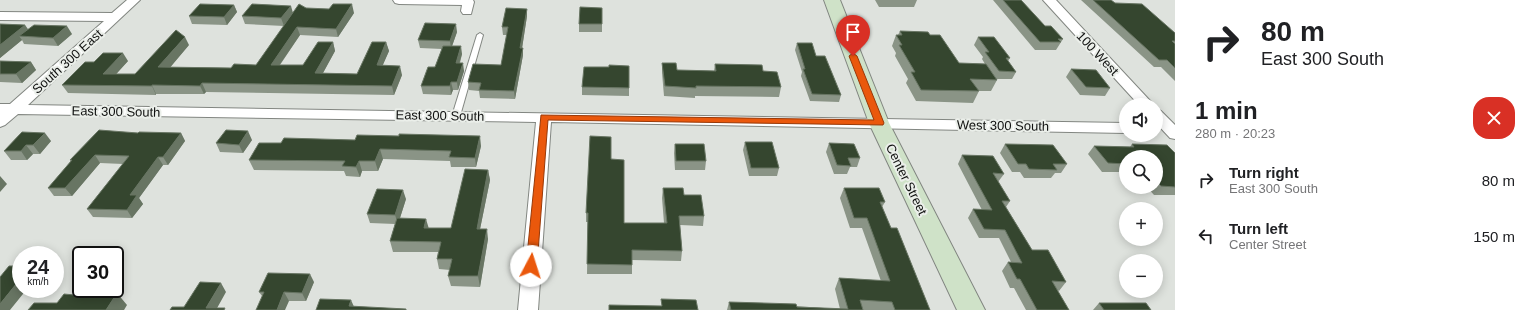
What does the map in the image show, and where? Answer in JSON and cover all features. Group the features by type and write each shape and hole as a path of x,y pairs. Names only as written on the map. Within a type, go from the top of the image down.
{"street":[{"name":"South 300 East","path":"0,122 6,110 115,18 134,0"},
{"path":"399,0 468,2 467,11"},
{"name":"Center Street","path":"832,0 880,123 971,310"},
{"name":"100 West","path":"1049,0 1140,98"},
{"path":"0,16 115,18"},
{"name":"East 300 South","path":"6,110 880,123"},
{"path":"528,310 544,117"},
{"name":"West 300 South","path":"880,123 1119,128"}],"lane":[{"path":"456,116 480,35"}],"building":[{"path":"1003,0 1021,0 1045,26 1051,26 1063,39 1058,39 1061,42 1040,42"},
{"path":"1093,0 1111,0 1115,3 1142,4 1175,33 1175,41 1172,41 1175,44 1175,68 1167,60 1159,60"},
{"path":"200,4 234,5 224,17 189,16"},
{"path":"252,4 291,6 281,18 242,16"},
{"path":"299,4 306,8 329,9 333,4 352,4 336,29 297,27 271,65 303,65 318,42 333,42 315,73 357,74 372,42 386,42 377,65 400,66 392,86 202,83 200,86 62,85 85,62 94,62 103,53 123,53 103,74 135,74 176,30 185,37 158,67 231,68 234,64 256,65"},
{"path":"580,7 602,8 602,24 579,24"},
{"path":"506,8 527,9 520,48 523,48 514,91 479,90 481,83 468,82 473,64 501,65 508,27 502,27"},
{"path":"425,23 456,24 450,41 418,40"},
{"path":"0,24 25,25 0,45"},
{"path":"34,25 67,26 53,38 19,36"},
{"path":"900,31 928,32 930,35 940,35 959,63 986,64 997,80 970,79 979,91 921,90 911,72 915,72 899,45 902,45 896,35 902,35"},
{"path":"978,37 994,37 1010,58 1006,58 1016,72 999,71 985,52 989,52"},
{"path":"797,43 812,43 816,56 825,56 841,95 812,94 803,69 805,69"},
{"path":"443,46 461,46 456,63 463,63 457,82 451,82 450,86 421,86 428,67 435,67"},
{"path":"0,61 31,62 16,74 0,74"},
{"path":"662,63 676,63 677,70 716,71 715,64 762,65 763,71 777,72 781,87 696,86 696,88 665,86"},
{"path":"609,65 629,66 629,88 582,87 584,67 609,67"},
{"path":"1071,69 1096,70 1110,88 1086,87"},
{"path":"99,130 138,133 181,133 163,157 158,157 130,195 137,195 127,210 87,209 129,156 95,155 65,188 48,188 72,160 70,160"},
{"path":"226,130 248,131 239,145 216,143"},
{"path":"22,132 45,133 33,145 26,145 21,151 4,151"},
{"path":"399,134 480,136 475,158 449,157 451,151 380,149 375,161 359,161 356,167 342,166 345,161 249,160 259,143 281,143 284,138 355,140 357,135 399,136"},
{"path":"590,136 611,137 611,159 624,160 624,223 667,223 663,188 683,188 684,195 701,195 704,216 679,216 682,251 632,250 632,265 587,264 588,213 586,213"},
{"path":"745,142 772,142 779,168 751,168"},
{"path":"829,143 854,144 860,158 848,158 851,166 837,165"},
{"path":"675,144 704,144 706,161 676,161"},
{"path":"1005,144 1053,145 1067,164 1053,164 1057,170 1029,169 1026,164 1018,164"},
{"path":"1132,144 1167,145 1175,153 1175,187 1163,186 1163,150 1119,150 1119,164 1108,163 1094,146 1134,147"},
{"path":"962,155 993,156 1004,174 993,173 1010,201 1002,201 1032,250 1048,250 1066,282 1052,281 1069,310 1037,310 1020,279 1017,279 1008,262 1022,263 1005,230 984,229 973,209 992,210"},
{"path":"465,169 488,170 477,229 487,229 478,276 448,276 452,259 437,259 441,242 390,241 397,218 426,219 424,228 451,228"},
{"path":"844,188 879,188 885,202 880,202 891,228 897,228 930,310 895,310 892,302 860,300 863,310 731,310 729,302 796,304 797,307 848,309 839,278 890,281 867,218 854,218"},
{"path":"377,189 403,190 395,215 367,214"},
{"path":"9,266 12,266 12,289 0,304 0,277"},
{"path":"268,273 310,274 302,293 284,292 277,310 256,310 264,292 259,292"},
{"path":"200,282 221,283 206,308 225,308 224,310 170,310 172,307 184,307"},
{"path":"64,294 72,295 72,298 114,298 106,310 28,310 34,303 57,303 61,298 64,298"},
{"path":"320,299 351,300 349,306 406,310 316,310"},
{"path":"661,299 696,300 698,310 609,310 609,305 662,306"},
{"path":"1099,303 1146,303 1151,310 1104,310"}],"route":[{"path":"531,266 544,117 880,123 853,56"}]}
